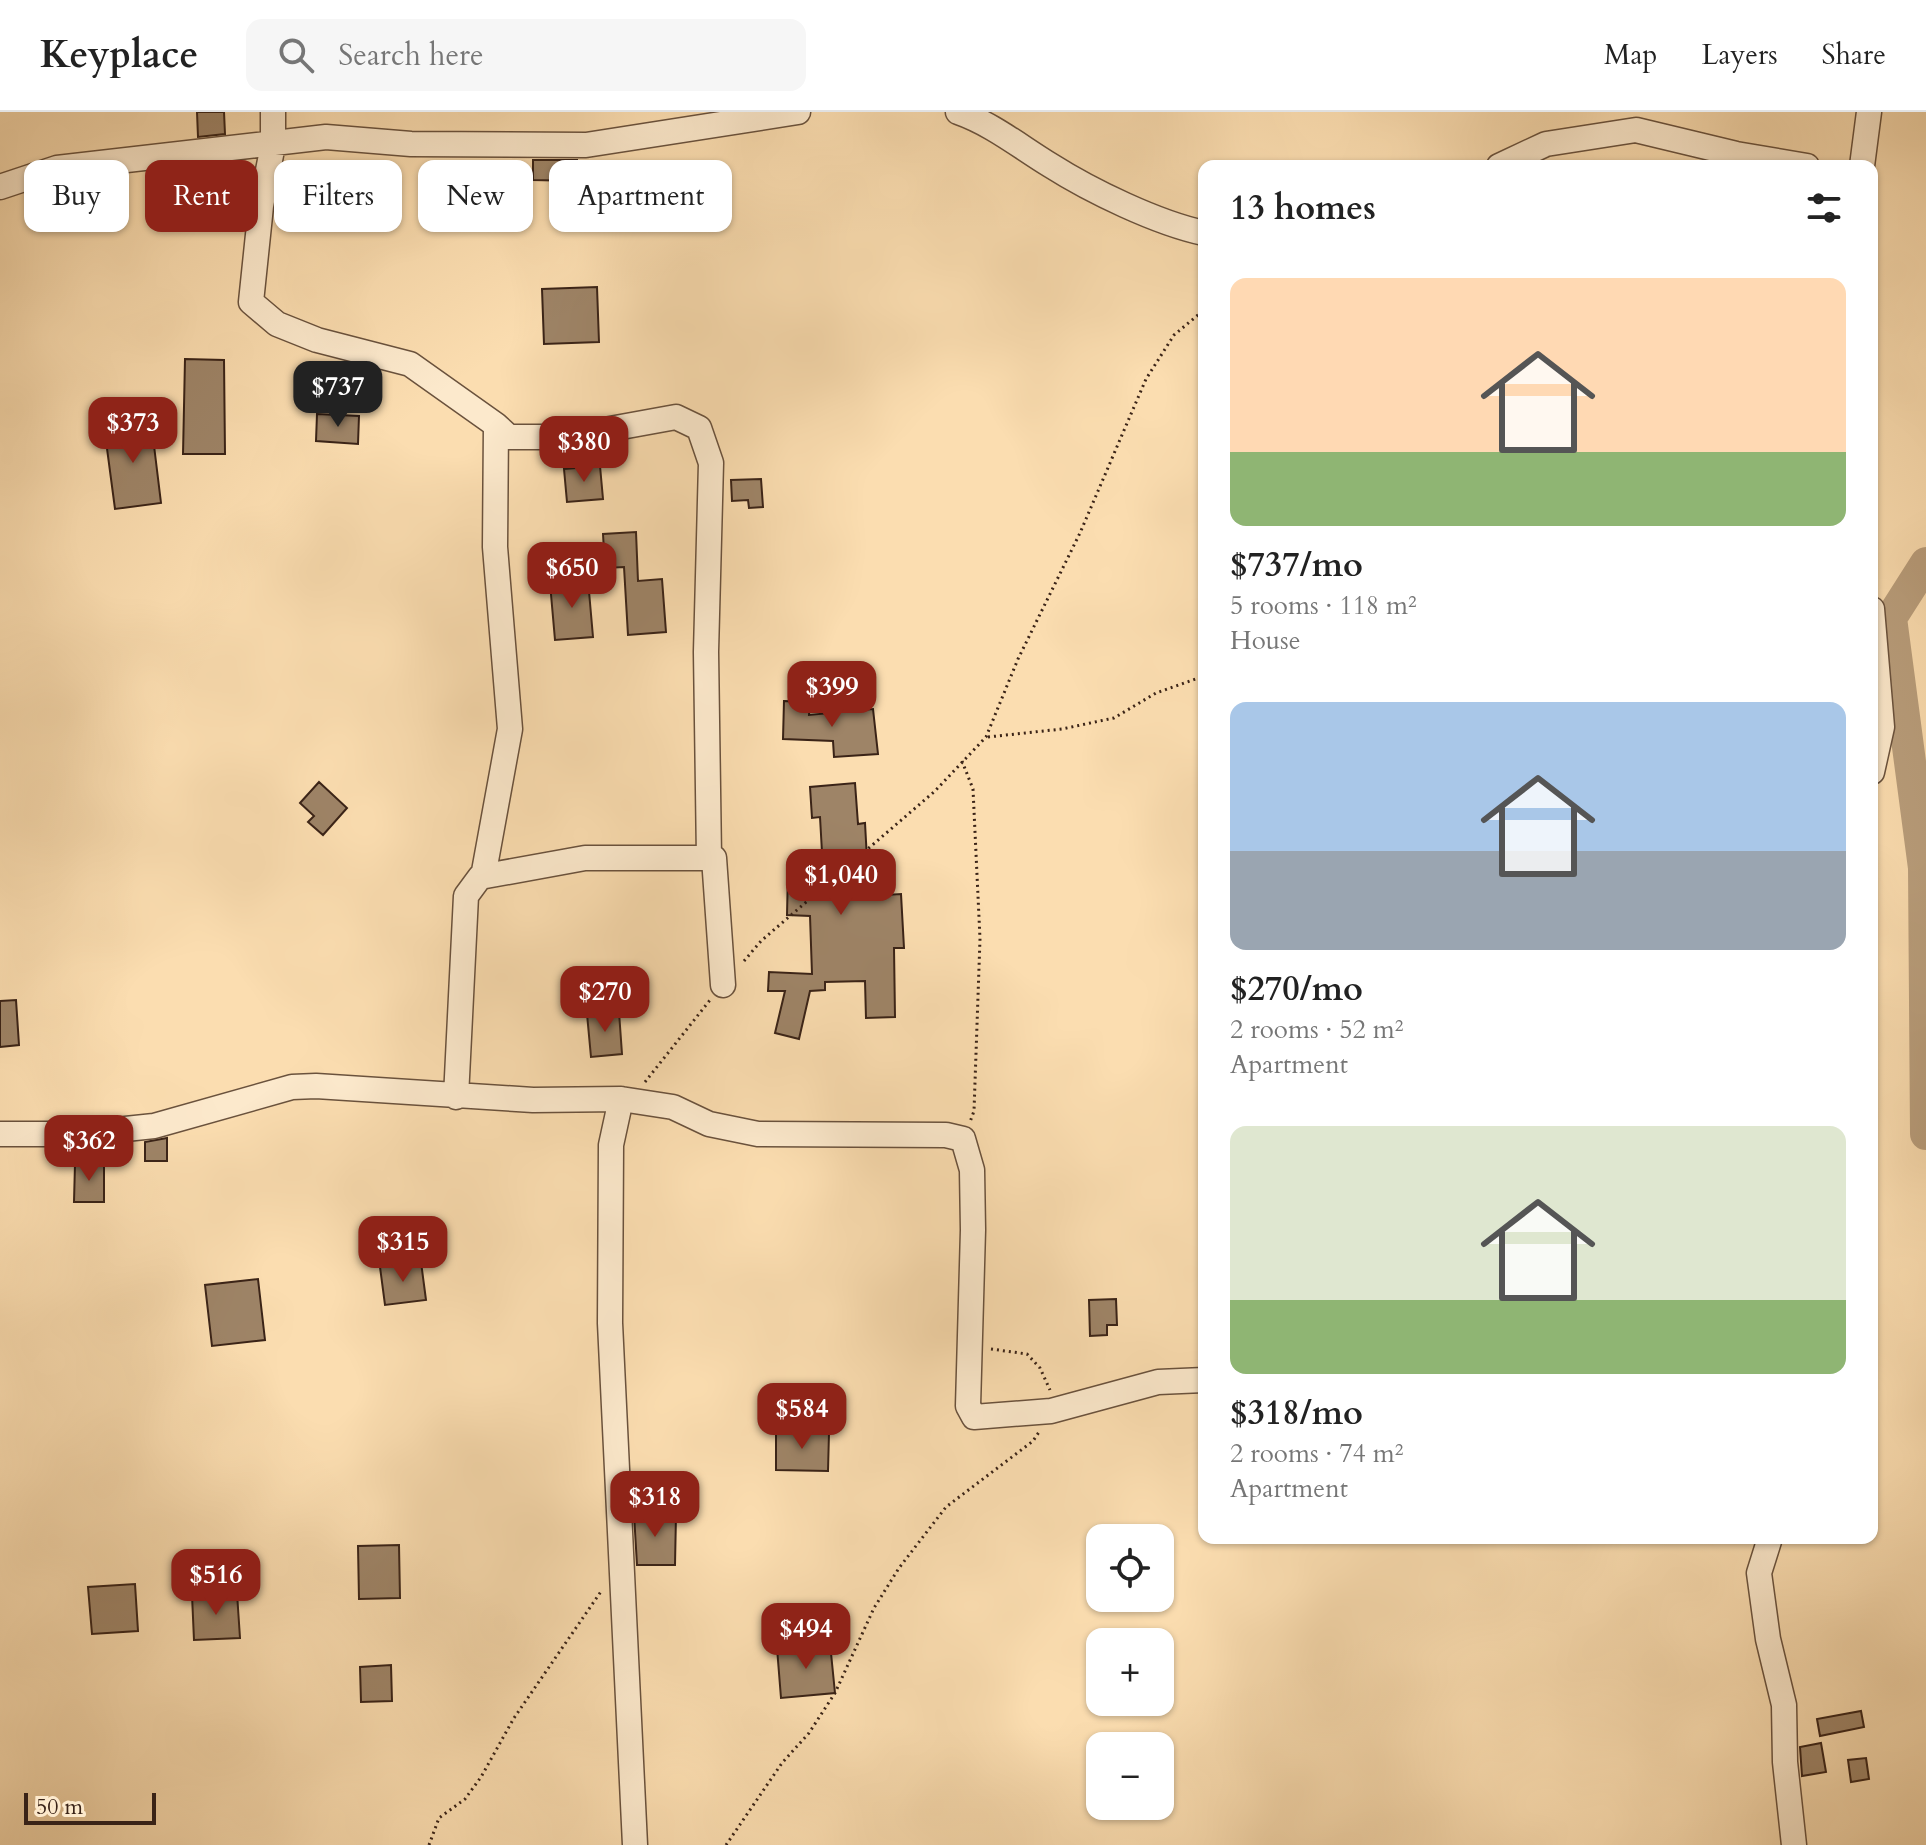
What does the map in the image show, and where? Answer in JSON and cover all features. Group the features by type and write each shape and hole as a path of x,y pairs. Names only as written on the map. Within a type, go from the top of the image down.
{"street":[{"path":"273,112 273,145 261,206 251,302 277,324 317,340 410,364 509,437 566,437 676,417 699,428 711,463 706,652 710,760 709,858"},
{"path":"0,187 57,168 326,137 411,144 586,145 798,112"},
{"path":"958,112 1002,133 1052,166 1136,209 1198,231"},
{"path":"1863,160 1869,112"},
{"path":"1512,160 1546,144 1636,130 1772,160"},
{"path":"456,1097 466,896 483,877 510,729 495,547 496,425"},
{"path":"1878,680 1882,727 1878,745"},
{"path":"483,877 585,858 714,858 723,985"},
{"path":"0,1134 78,1134 154,1126 292,1087 329,1086 456,1097 626,1100 673,1107 709,1124 744,1132 920,1134 963,1139 972,1170 974,1288 968,1406 974,1417 1059,1409 1158,1382 1198,1380"},
{"path":"626,1100 611,1145 610,1323 635,1845"},
{"path":"1768,1544 1759,1573 1768,1639 1784,1705 1785,1762 1794,1845"}],"path":[{"path":"626,1100 761,941 935,791 986,737 1018,659 1080,533 1146,379 1174,335 1198,315"},
{"path":"986,737 1062,729 1114,718 1156,693 1198,678"},
{"path":"962,761 973,789 980,939 974,1111 963,1139"},
{"path":"726,1845 835,1693 874,1608 899,1568 946,1507 1033,1441 1059,1409 1040,1368 1027,1354 987,1349 970,1337"},
{"path":"429,1845 439,1818 465,1799 481,1777 514,1718 601,1591 623,1578"}],"building":[{"path":"197,112 224,112 225,134 198,137"},
{"path":"533,160 549,160 549,180 533,180"},
{"path":"597,287 599,342 544,344 542,289"},
{"path":"185,359 224,360 225,454 183,454"},
{"path":"317,414 359,416 358,444 316,441"},
{"path":"151,421 161,503 115,509 104,426"},
{"path":"600,466 603,499 567,502 564,469"},
{"path":"761,479 763,507 749,508 748,500 732,501 731,480"},
{"path":"636,532 638,581 662,579 666,632 628,635 624,567 605,568 603,534"},
{"path":"588,580 593,637 555,640 550,583"},
{"path":"784,701 810,702 809,715 873,709 878,754 834,757 833,741 783,739"},
{"path":"319,782 347,808 323,835 308,822 314,816 300,803"},
{"path":"855,783 858,824 865,823 869,896 901,894 904,948 894,948 895,1017 866,1018 865,981 825,982 825,990 810,991 799,1039 775,1033 785,991 768,991 769,972 812,974 810,916 787,915 788,870 823,870 820,817 812,818 810,787"},
{"path":"16,1000 19,1045 0,1047 0,1001"},
{"path":"619,1012 622,1054 591,1057 587,1014"},
{"path":"167,1138 167,1161 145,1161 145,1142"},
{"path":"75,1164 104,1164 104,1202 74,1202"},
{"path":"421,1262 426,1300 385,1305 380,1267"},
{"path":"258,1279 265,1340 212,1346 205,1285"},
{"path":"1116,1299 1117,1325 1107,1325 1107,1335 1090,1336 1089,1300"},
{"path":"776,1432 829,1433 828,1471 776,1470"},
{"path":"634,1514 676,1515 675,1565 637,1565"},
{"path":"399,1545 400,1598 359,1599 358,1546"},
{"path":"135,1584 138,1631 92,1634 88,1587"},
{"path":"237,1593 240,1638 194,1640 192,1595"},
{"path":"830,1643 835,1693 781,1698 777,1648"},
{"path":"391,1665 392,1701 361,1702 360,1667"},
{"path":"1861,1711 1864,1727 1820,1736 1817,1719"},
{"path":"1821,1743 1826,1772 1802,1776 1800,1747"},
{"path":"1866,1758 1869,1779 1851,1782 1848,1760"}],"waterway":[{"path":"1926,563 1891,618 1924,868 1926,1134"}]}
